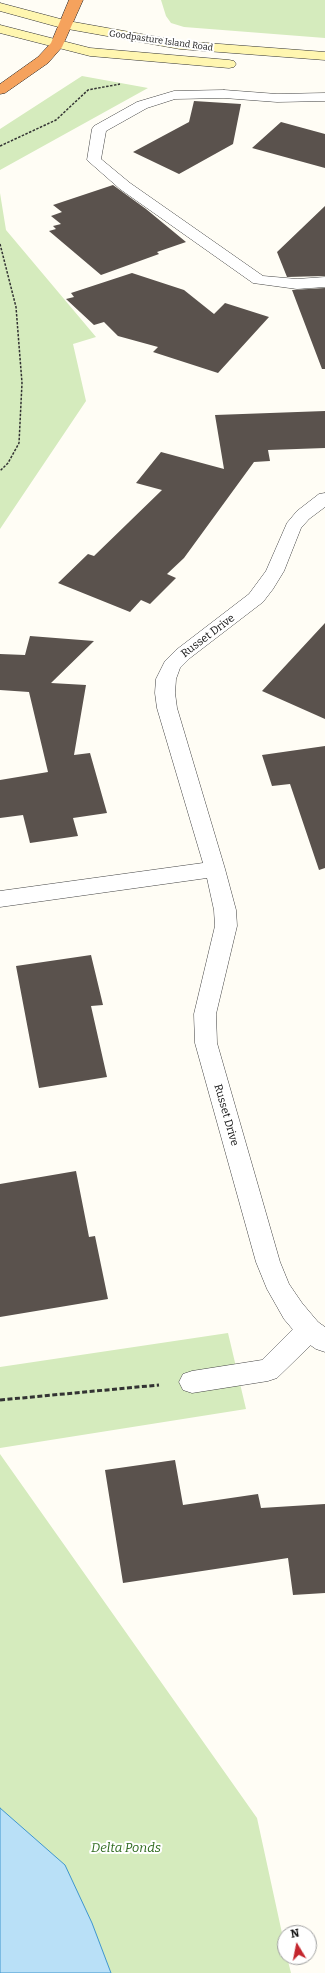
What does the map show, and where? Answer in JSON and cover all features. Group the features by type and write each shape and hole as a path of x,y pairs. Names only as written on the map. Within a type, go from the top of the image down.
{"highway":[{"path":"0,90 43,60 57,44 67,25 76,0"}],"street":[{"name":"Goodpasture Island Road","path":"0,7 67,25 180,45 325,56"},
{"name":"Goodpasture Island Road","path":"0,28 57,44 105,54 240,64"},
{"path":"256,65 325,64"},
{"path":"325,97 277,98 224,94 174,95 142,105 99,129 94,160 125,186 259,280 297,284 325,282"},
{"name":"Russet Drive","path":"317,1336 283,1294 268,1262 206,1043 205,1014 226,926 222,893 167,708 165,693 166,679 172,665 183,654 256,598 267,585 275,570 293,527 303,515 325,498"},
{"path":"0,899 215,869"},
{"path":"192,1382 268,1370 317,1336"}],"path":[{"path":"0,244 16,307 22,382 19,443 8,463 0,470"},
{"path":"0,1400 192,1382"}],"green space":[{"path":"161,0 325,0 325,38 184,27 171,23 166,16"},
{"path":"82,76 148,88 0,170 0,129"},
{"path":"0,193 6,230 96,337 73,344 86,401 0,529"},
{"path":"228,1333 246,1409 0,1448 0,1367"},
{"name":"Delta Ponds","path":"0,1454 257,1818 280,1925 277,1925 277,1965 289,1965 291,1973 0,1973"}],"water":[{"path":"0,1808 65,1865 92,1923 111,1973 0,1973"}],"building":[{"path":"194,101 241,104 233,144 179,174 133,152 189,122"},
{"path":"281,122 325,134 325,168 252,148"},
{"path":"113,185 146,209 186,242 157,252 159,254 101,275 49,231 56,229 53,226 61,224 51,216 62,212 53,205"},
{"path":"325,206 325,276 287,277 277,252"},
{"path":"132,273 184,290 214,314 225,303 269,317 218,373 153,352 158,347 118,336 104,322 94,325 66,299 74,297 71,293"},
{"path":"325,288 325,369 322,369 292,290"},
{"path":"325,411 325,448 268,450 270,461 254,462 184,558 167,574 176,578 150,604 141,600 130,612 58,583 88,554 94,556 162,490 136,483 161,452 224,469 215,415"},
{"path":"325,623 325,719 262,691"},
{"path":"30,636 94,641 51,683 86,685 74,755 90,753 107,813 73,818 78,836 30,843 23,815 0,818 0,780 48,772 29,692 0,690 0,654 25,655"},
{"path":"325,746 325,868 319,870 290,784 272,786 262,755"},
{"path":"91,955 103,1005 91,1006 107,1077 39,1088 16,966"},
{"path":"76,1171 89,1237 95,1236 108,1299 0,1317 0,1184"},
{"path":"175,1460 183,1505 258,1494 261,1508 325,1504 325,1593 293,1595 288,1558 123,1583 105,1470"}]}
